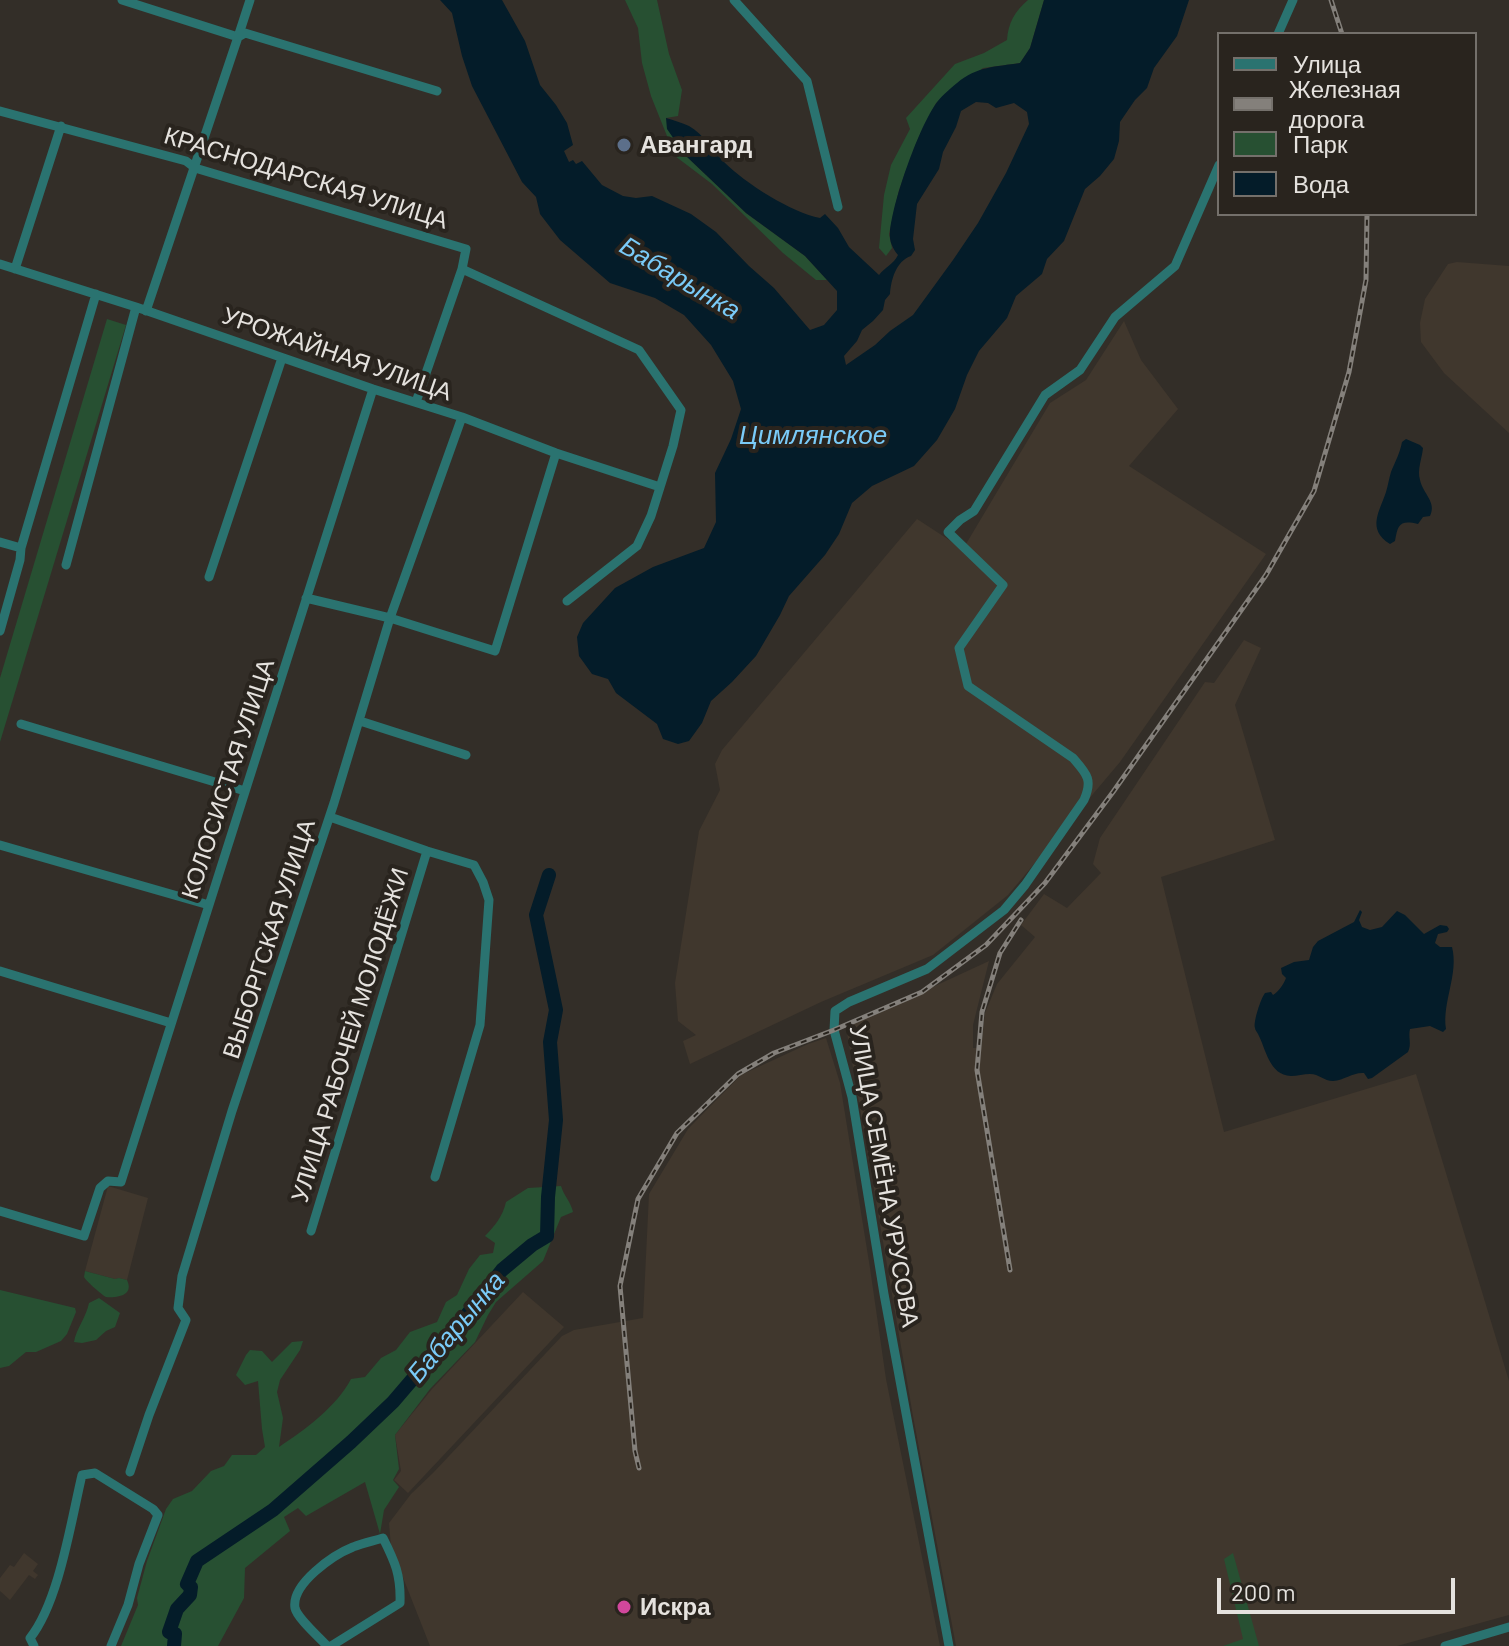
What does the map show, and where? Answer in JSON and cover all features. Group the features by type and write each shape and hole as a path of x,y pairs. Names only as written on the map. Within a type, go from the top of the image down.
{"street":[{"path":"122,0 238,37 245,33 437,91"},
{"path":"66,565 141,309 195,168 250,0"},
{"path":"734,0 807,81 838,207"},
{"path":"1279,32 1293,0"},
{"name":"КРАСНОДАРСКАЯ УЛИЦА","path":"0,111 186,161 195,168 466,249 462,269"},
{"path":"15,269 61,126"},
{"name":"УЛИЦА СЕМЁНА УРУСОВА","path":"949,1646 884,1294 852,1097 834,1030 835,1011 927,969 1004,910 1084,800 1089,788 1088,780 1073,758 968,686 959,648 1003,585 948,532 974,511 1045,395 1080,370 1115,317 1175,266 1217,170"},
{"name":"УРОЖАЙНАЯ УЛИЦА","path":"0,264 462,417 556,453 660,487"},
{"path":"416,402 462,269 639,350 681,410 660,487 637,546 567,601"},
{"path":"0,631 21,548 96,294"},
{"path":"209,577 282,358"},
{"name":"КОЛОСИСТАЯ УЛИЦА","path":"0,1211 84,1236 100,1188 108,1181 121,1182 373,389"},
{"name":"ВЫБОРГСКАЯ УЛИЦА","path":"130,1472 186,1320 178,1308 182,1276 232,1111 330,817 390,618 462,417"},
{"path":"306,598 390,618 495,651 556,453"},
{"path":"0,542 21,548"},
{"path":"360,721 466,755"},
{"path":"21,724 245,791"},
{"path":"330,817 474,865 489,900 480,1025 435,1177"},
{"path":"0,845 209,905"},
{"name":"УЛИЦА РАБОЧЕЙ МОЛОДЁЖИ","path":"311,1231 427,851"},
{"path":"0,971 171,1023"},
{"path":"34,1646 30,1638 39,1627 55,1586 82,1475 95,1473 158,1515 111,1646"},
{"path":"383,1538 401,1583 400,1603 329,1646 294,1606 306,1580 327,1561 354,1547 383,1538"},
{"path":"1445,1646 1509,1627"}],"shaded area":[{"path":"1448,264 1509,266 1509,433 1444,373 1421,342 1420,323 1425,299"},
{"path":"1124,321 1141,360 1178,409 1129,466 1266,554 1120,762 1008,895 933,955 821,1002 690,1064 683,1041 696,1035 678,1021 675,983 699,831 720,790 715,764 722,750 917,519 963,549 1050,403 1086,380"},
{"path":"1244,640 1261,648 1235,705 1275,840 1161,877 1224,1132 1416,1074 1509,1381 1509,1615 1397,1646 956,1646 846,1027 989,961 973,1025 973,1048 981,1048 985,1013 997,984 1035,937 1021,925 1044,894 1067,908 1101,873 1093,864 1100,838 1205,682 1214,683"},
{"path":"826,1038 840,1083 886,1379 940,1646 430,1646 391,1547 389,1523 411,1494 562,1336 574,1330 643,1318 649,1194 688,1129 741,1075"},
{"path":"108,1186 148,1198 127,1280 85,1271"},
{"path":"523,1292 564,1327 408,1493 394,1480 401,1471 395,1435 432,1389"},
{"path":"24,1553 38,1564 33,1571 38,1575 35,1579 29,1575 10,1600 0,1591 0,1578 10,1565 14,1567"}],"green space":[{"path":"625,0 657,0 669,54 682,90 678,116 666,118 685,155 746,213 805,256 827,280 816,280 783,253 712,184 675,156 651,96 642,63 638,28"},
{"path":"1028,0 1044,0 1030,48 1020,63 983,68 936,103 918,139 899,190 889,234 892,248 886,256 879,248 884,195 891,165 910,129 906,118 955,64 1007,40 1013,18"},
{"path":"107,319 126,325 0,742 0,678"},
{"path":"561,1186 573,1212 561,1217 543,1261 496,1302 475,1342 430,1389 395,1435 399,1469 393,1480 399,1487 384,1510 380,1534 365,1482 306,1516 298,1508 284,1517 290,1531 245,1568 244,1598 218,1646 121,1646 138,1605 147,1561 166,1509 173,1499 192,1491 211,1471 224,1466 232,1455 256,1455 265,1447 258,1381 245,1385 236,1375 250,1350 262,1351 272,1362 292,1342 303,1341 280,1380 277,1392 283,1418 279,1447 329,1408 351,1379 365,1377 381,1358 396,1350 410,1332 437,1322 446,1302 457,1295 469,1269 480,1255 493,1253 495,1243 485,1236 498,1221 506,1202 528,1188"},
{"path":"85,1271 127,1280 127,1292 106,1297 85,1279"},
{"path":"0,1290 75,1308 67,1334 61,1341 36,1352 26,1352 9,1366 0,1368"},
{"path":"99,1298 120,1313 115,1327 96,1340 74,1342 89,1303"},
{"path":"1233,1553 1259,1646 1223,1646 1243,1639 1224,1559"}],"water":[{"name":"Цимлянское","path":"440,0 502,0 525,41 540,85 567,123 573,145 564,151 569,162 573,160 576,164 582,161 602,185 623,196 652,196 691,214 716,232 774,288 810,330 824,325 837,310 837,291 805,256 746,213 685,155 667,129 666,118 694,129 733,170 769,196 809,215 820,218 825,214 849,247 879,275 898,255 890,236 895,204 928,116 942,96 964,77 987,68 1020,63 1030,48 1044,0 1189,0 1177,36 1154,68 1147,88 1120,122 1114,159 1085,189 1064,241 1047,259 1042,274 1016,296 1007,318 979,351 955,409 937,440 914,466 872,486 852,503 839,534 789,596 756,656 711,701 702,723 689,741 678,744 663,739 657,724 616,693 608,679 592,674 579,656 577,637 583,623 615,588 653,567 704,548 716,522 715,473 741,409 733,381 711,345 684,315 655,298 610,283 560,240 540,214 536,197 522,182 472,86 452,13","holes":["976,102 988,103 996,108 1014,103 1027,112 1029,124 1006,173 978,223 913,315 846,365 844,356 862,330 883,310 895,272 915,250 913,239 917,204 939,169 961,111"]},
{"path":"1406,439 1423,448 1419,476 1432,511 1418,524 1401,525 1395,541 1390,544 1378,532 1378,513 1402,442"},
{"path":"1360,910 1362,927 1370,930 1382,927 1397,911 1424,934 1440,925 1447,926 1447,932 1438,934 1435,943 1440,947 1452,947 1454,957 1446,1029 1443,1032 1430,1026 1410,1029 1408,1052 1372,1078 1368,1079 1364,1073 1333,1081 1313,1074 1284,1075 1269,1060 1255,1029 1263,996 1271,992 1273,995 1282,985 1286,978 1281,968 1309,960 1318,941 1354,922"}],"waterway":[{"name":"Бабарынка","path":"174,1646 175,1634 169,1632 177,1609 190,1595 191,1587 187,1584 197,1561 273,1510 351,1442 393,1402 502,1270 547,1236 556,1120 550,1042 556,1010 536,915 549,875"}],"railway":[{"path":"1331,0 1341,32"},
{"path":"639,1468 620,1286 638,1199 677,1133 738,1074 774,1053 922,992 986,945 1045,883 1113,792 1266,575 1314,491 1349,372 1366,280 1367,216"},
{"path":"1010,1270 977,1070 982,1012 1000,953 1021,920"}],"place":[{"name":"Авангард","path":"624,145"},
{"name":"Искра","path":"624,1607"}]}
